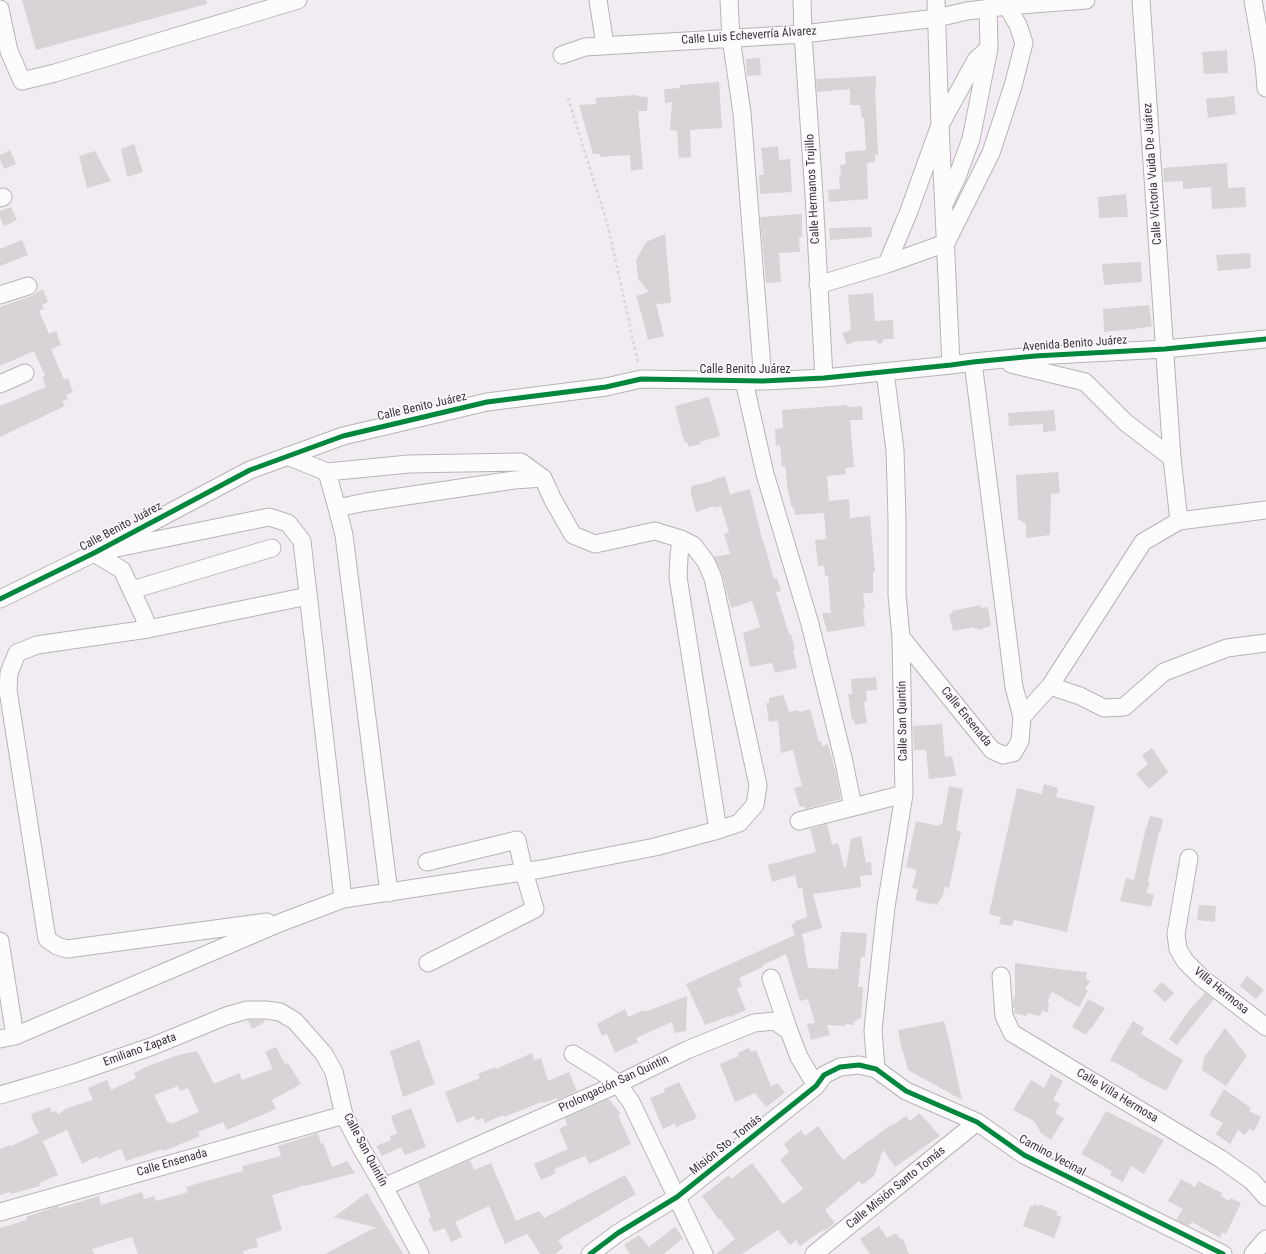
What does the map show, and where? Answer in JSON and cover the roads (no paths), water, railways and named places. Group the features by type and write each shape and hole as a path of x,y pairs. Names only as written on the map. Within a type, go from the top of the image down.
{"street":[{"path":"0,9 5,53 22,81 55,73 298,0"},
{"path":"598,0 605,45"},
{"path":"729,0 731,38 742,113 763,381"},
{"name":"Calle Hermanos Trujillo","path":"802,0 824,378"},
{"path":"936,0 940,126 952,365"},
{"name":"Calle Luis Echeverría Álvarez","path":"562,55 585,47 803,34 937,18 967,11 988,9 1007,3 1086,0"},
{"name":"Calle Victoria Vuida De Juárez","path":"1141,0 1172,458 1179,521"},
{"path":"1254,0 1264,64 1266,88"},
{"path":"818,285 887,264 946,243 991,153 1013,86 1024,43 1018,24 1007,3"},
{"path":"944,204 957,177 971,139 989,48 988,9"},
{"path":"887,264 909,211 940,126 976,60 989,48"},
{"path":"0,294 28,286"},
{"name":"Avenida Benito Juárez","path":"885,372 994,360 1165,349 1266,339"},
{"path":"994,360 1085,382 1125,422 1172,458"},
{"name":"Calle Ensenada","path":"901,637 992,750 1003,755 1013,753 1020,741 1022,717 1014,687 973,362"},
{"name":"Calle Benito Juárez","path":"0,599 94,553 250,470 343,436 487,402 606,387 641,379 763,381 824,378 885,372"},
{"name":"Calle San Quintín","path":"876,1069 873,1030 880,954 904,794 901,637 897,595 898,519 895,450 885,372"},
{"path":"0,384 25,373"},
{"path":"744,381 764,474 810,624 844,762 853,807"},
{"path":"0,941 8,1038 290,919 344,899 524,872 655,848 739,823 755,805 758,785 713,578 706,562 693,545 681,539 655,531 595,544 573,535 553,500 544,478 521,462 409,464 327,472 287,456"},
{"path":"327,472 344,535 389,893"},
{"path":"337,508 366,502 498,482 544,478"},
{"path":"1022,717 1050,686 1142,542 1179,521 1266,510"},
{"path":"94,553 269,517 288,523 302,541 344,899"},
{"path":"681,539 678,577 718,830"},
{"path":"132,590 272,548"},
{"path":"94,553 122,570 148,629"},
{"path":"290,919 67,949 57,946 47,939 8,690 10,673 17,653 37,645 148,629 308,596"},
{"path":"1050,686 1080,696 1104,708 1124,707 1164,672 1227,648 1266,643"},
{"path":"799,821 904,794"},
{"path":"427,862 517,840 524,872 535,909 428,963"},
{"name":"Villa Hermosa","path":"1190,858 1176,934 1178,949 1184,961 1202,978 1266,1027"},
{"name":"Calle Villa Hermosa","path":"1001,976 1004,1016 1012,1033 1220,1158 1252,1181 1266,1197"},
{"path":"771,978 799,1057 816,1086"},
{"name":"Emiliano Zapata","path":"0,1095 75,1073 153,1046 226,1016 247,1010 280,1012"},
{"name":"Calle San Quintín","path":"280,1012 295,1021 324,1054 334,1072 344,1115 420,1254"},
{"name":"Prolongación San Quintin","path":"384,1187 618,1084 687,1050 754,1023 775,1022 789,1031"},
{"path":"573,1054 618,1084 631,1102 704,1254"},
{"name":"Misión Sto. Tomás","path":"590,1254 618,1233 677,1197 816,1086 824,1075 840,1067 859,1065 876,1069"},
{"name":"Camino Vecinal","path":"876,1069 906,1091 977,1122 1024,1155 1223,1254"},
{"name":"Calle Ensenada","path":"0,1212 344,1115"},
{"name":"Calle Misión Santo Tomás","path":"814,1254 977,1122"},
{"path":"1253,1254 1266,1239"}]}
